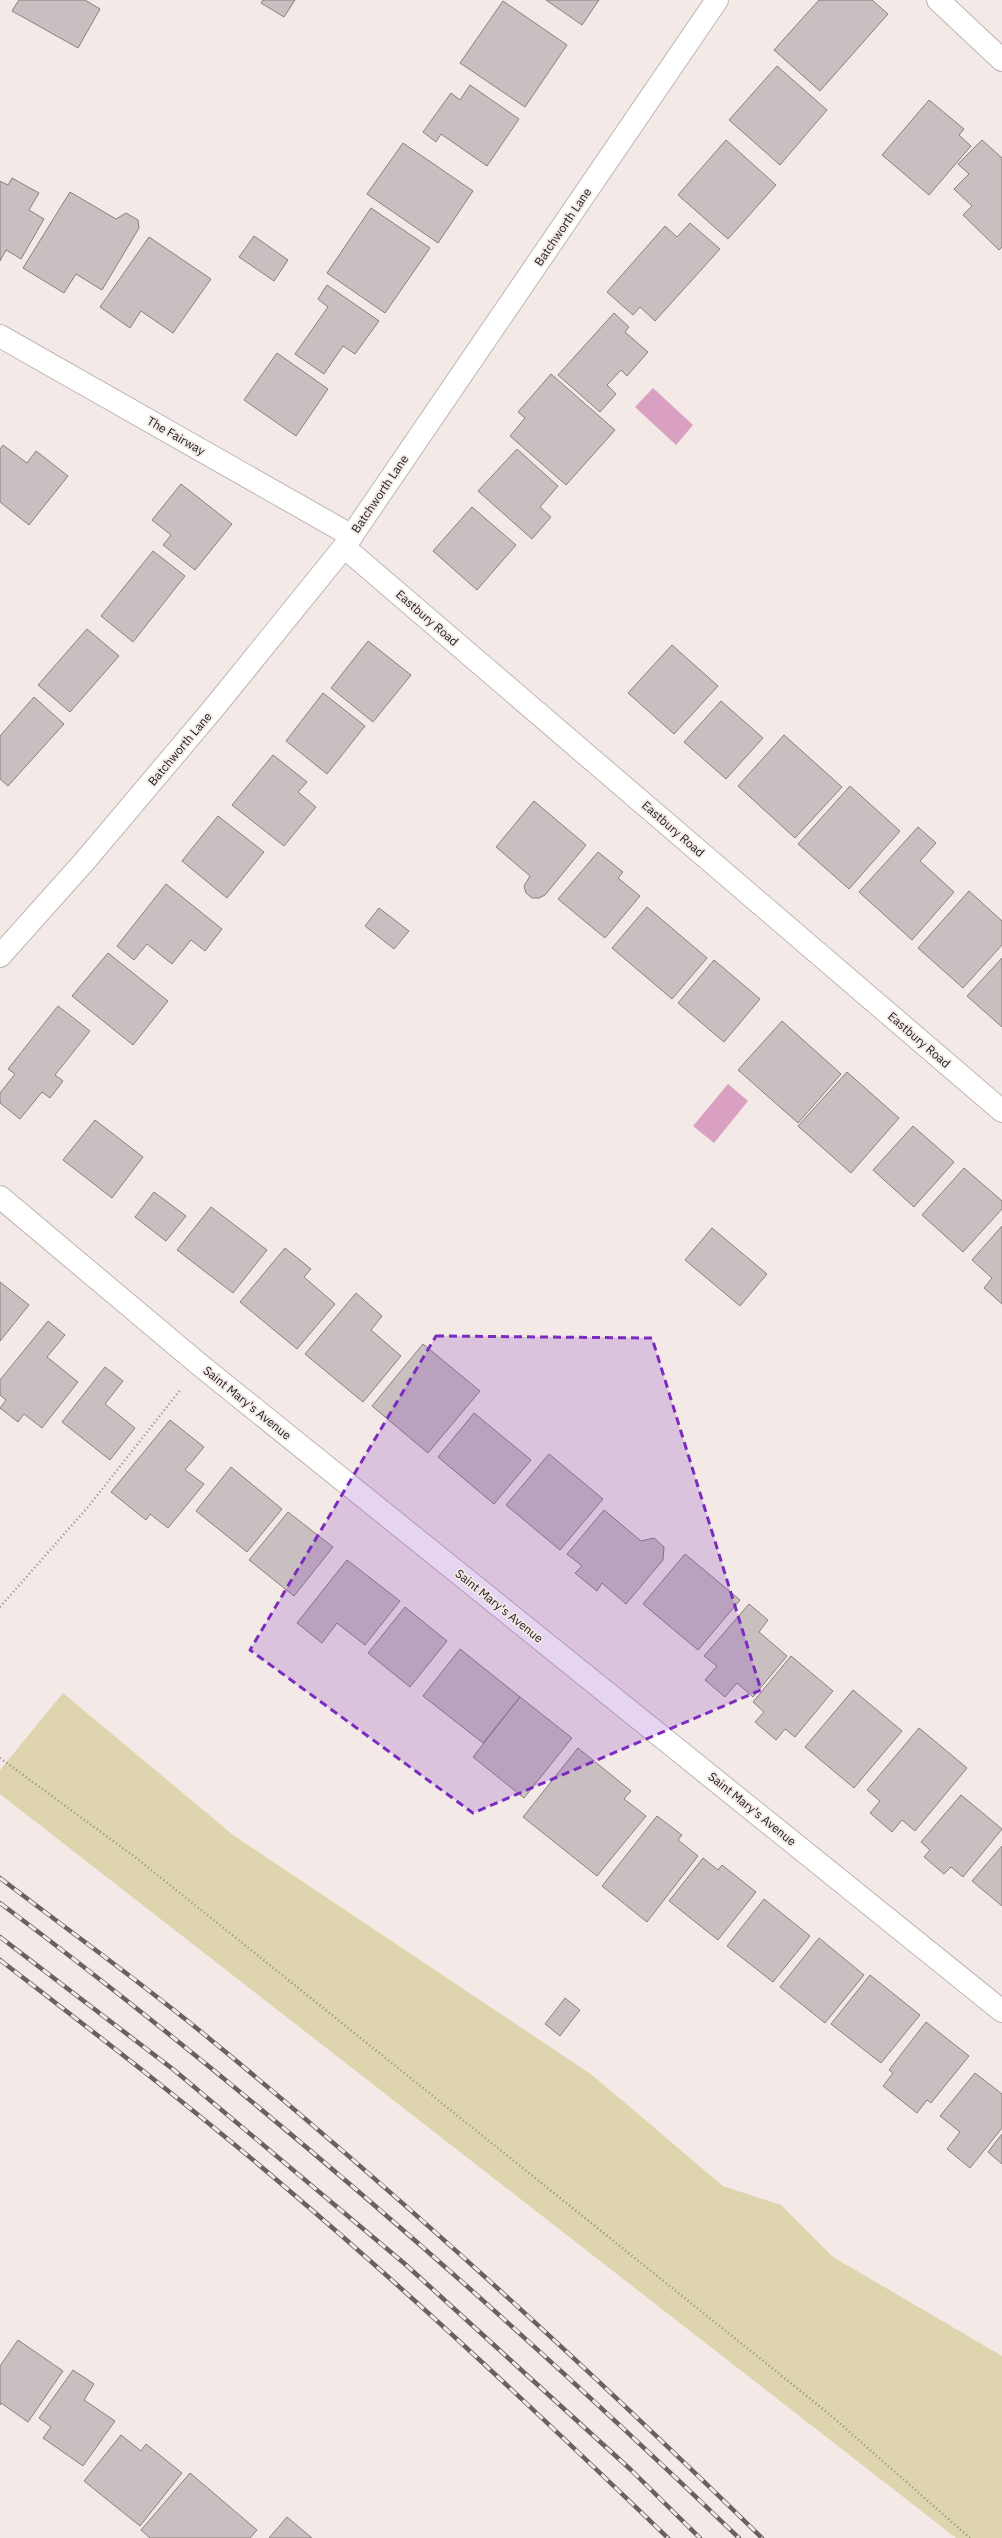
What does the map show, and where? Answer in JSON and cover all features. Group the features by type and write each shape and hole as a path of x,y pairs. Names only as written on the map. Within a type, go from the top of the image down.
{"street":[{"name":"Batchworth Lane","path":"0,956 84,862 213,709 348,541 717,0"},
{"path":"938,0 1002,60"},
{"name":"The Fairway","path":"0,336 348,541"},
{"name":"Eastbury Road","path":"348,541 1002,1111"},
{"name":"Saint Mary's Avenue","path":"0,1197 200,1365 1002,2011"}],"path":[{"path":"0,1607 88,1507 200,1365"},
{"path":"0,1758 135,1857 816,2403 970,2538"}],"highlighted area":[{"path":"436,1336 652,1338 761,1690 473,1813 250,1650"}],"shaded area":[{"path":"653,388 693,425 676,445 635,407"},
{"path":"728,1084 748,1101 714,1143 693,1126"},
{"path":"63,1693 233,1835 592,2075 723,2186 781,2205 833,2257 1002,2356 1002,2538 956,2538 0,1794 0,1770"}],"building":[{"path":"19,0 85,0 100,9 78,48 12,11"},
{"path":"263,0 295,0 284,17 261,3"},
{"path":"546,0 599,0 582,25"},
{"path":"819,0 872,0 888,14 820,91 774,50"},
{"path":"503,1 567,45 525,107 460,63"},
{"path":"777,66 827,110 780,165 729,120"},
{"path":"470,85 519,119 487,166 441,134 436,142 423,132 451,93 460,100"},
{"path":"929,100 964,129 959,135 971,146 929,195 882,155"},
{"path":"726,140 776,185 728,239 678,195"},
{"path":"982,140 1002,158 1002,247 999,250 963,215 972,206 954,189 969,174 958,164"},
{"path":"403,143 473,191 438,243 367,194"},
{"path":"12,178 39,193 29,210 44,219 21,259 6,250 0,261 0,181 8,185"},
{"path":"70,192 116,219 126,213 138,220 139,228 102,290 76,274 64,293 23,268"},
{"path":"371,208 430,248 385,313 327,273"},
{"path":"690,223 720,249 655,321 640,307 633,315 607,292 665,226 677,237"},
{"path":"254,236 288,260 274,281 239,257"},
{"path":"149,237 211,279 173,333 141,311 130,328 100,307"},
{"path":"327,285 379,321 355,354 343,346 324,374 295,354 328,307 318,299"},
{"path":"614,313 629,327 625,332 648,352 627,376 621,370 607,385 616,394 600,412 558,375"},
{"path":"277,353 328,389 296,436 244,400"},
{"path":"551,374 615,430 566,485 510,436 525,418 518,412"},
{"path":"3,445 27,463 36,451 68,476 29,525 0,502 0,449"},
{"path":"517,449 558,486 540,507 551,517 532,539 478,491"},
{"path":"181,484 232,524 195,570 163,545 171,535 152,520"},
{"path":"472,507 516,545 477,590 433,551"},
{"path":"153,551 185,576 133,642 101,616"},
{"path":"87,629 119,656 70,712 38,685"},
{"path":"368,641 411,675 373,722 331,688"},
{"path":"672,645 718,686 674,734 628,693"},
{"path":"323,693 365,726 327,774 286,741"},
{"path":"34,697 64,724 8,786 0,779 0,736"},
{"path":"721,701 763,738 726,779 684,742"},
{"path":"784,735 842,787 795,838 738,786"},
{"path":"273,755 307,782 298,792 316,807 284,846 232,805"},
{"path":"850,786 900,831 849,889 798,844"},
{"path":"534,801 586,845 545,895 539,898 532,898 526,893 524,886 530,876 496,847"},
{"path":"218,816 264,852 227,898 182,861"},
{"path":"918,827 936,843 920,861 954,892 912,940 859,892"},
{"path":"598,852 623,872 618,878 640,896 605,938 558,899"},
{"path":"166,884 222,929 205,951 191,940 172,964 147,944 134,960 117,946"},
{"path":"969,891 1002,921 1002,945 963,988 918,948"},
{"path":"647,907 707,958 672,999 612,948"},
{"path":"379,908 409,931 394,949 365,926"},
{"path":"108,953 168,1001 133,1045 72,996"},
{"path":"1002,958 1002,1027 967,996"},
{"path":"714,960 760,999 724,1042 678,1003"},
{"path":"58,1006 90,1031 55,1075 63,1081 50,1098 42,1092 20,1119 0,1103 0,1093 15,1074 8,1069"},
{"path":"782,1021 841,1074 798,1123 738,1070"},
{"path":"847,1072 899,1118 851,1173 798,1126"},
{"path":"95,1120 143,1157 112,1198 63,1160"},
{"path":"913,1126 954,1162 914,1207 873,1170"},
{"path":"964,1168 1002,1201 1002,1209 963,1252 922,1215"},
{"path":"154,1192 186,1216 166,1241 135,1217"},
{"path":"211,1207 267,1250 233,1293 177,1250"},
{"path":"1002,1226 1002,1304 984,1288 992,1278 972,1260"},
{"path":"712,1228 767,1274 740,1306 685,1260"},
{"path":"285,1248 311,1269 304,1277 335,1304 297,1349 240,1302"},
{"path":"0,1282 29,1305 0,1341"},
{"path":"356,1293 382,1316 371,1330 401,1356 363,1402 305,1354"},
{"path":"48,1321 65,1335 47,1357 78,1382 42,1428 24,1414 18,1422 0,1408 6,1400 0,1395 0,1380"},
{"path":"423,1344 480,1391 428,1453 372,1406"},
{"path":"105,1367 123,1381 105,1404 135,1428 110,1460 62,1422"},
{"path":"474,1413 531,1460 494,1504 438,1457"},
{"path":"170,1420 204,1447 185,1470 204,1484 168,1528 150,1514 146,1520 111,1492"},
{"path":"549,1454 603,1499 560,1550 506,1505"},
{"path":"231,1467 282,1509 247,1552 196,1511"},
{"path":"604,1510 641,1541 654,1538 664,1547 663,1560 626,1604 602,1583 597,1591 575,1573 582,1566 567,1554"},
{"path":"288,1512 333,1547 294,1596 249,1560"},
{"path":"685,1554 740,1600 698,1650 643,1604"},
{"path":"347,1560 400,1601 365,1645 337,1623 322,1643 297,1623"},
{"path":"749,1604 768,1620 759,1632 787,1656 753,1697 737,1683 725,1697 705,1680 717,1666 704,1656"},
{"path":"405,1607 447,1641 410,1687 368,1653"},
{"path":"460,1649 520,1697 483,1743 423,1696"},
{"path":"791,1656 833,1691 795,1737 785,1729 776,1740 755,1722 764,1712 753,1702"},
{"path":"853,1690 902,1731 854,1788 805,1747"},
{"path":"520,1697 572,1738 524,1798 473,1757"},
{"path":"919,1728 967,1768 915,1831 902,1820 892,1832 870,1813 880,1801 867,1790"},
{"path":"578,1748 631,1791 624,1799 646,1816 597,1876 523,1817"},
{"path":"961,1795 1002,1829 963,1877 951,1867 944,1874 924,1857 930,1850 921,1842"},
{"path":"657,1816 682,1835 678,1840 698,1856 647,1922 602,1886"},
{"path":"1002,1846 1002,1906 972,1881"},
{"path":"703,1858 718,1870 722,1865 756,1892 718,1940 669,1901"},
{"path":"764,1899 810,1936 773,1982 727,1946"},
{"path":"819,1938 864,1975 825,2023 780,1987"},
{"path":"870,1975 920,2015 881,2063 831,2024"},
{"path":"565,1998 580,2010 560,2036 545,2024"},
{"path":"926,2022 969,2056 931,2103 927,2100 917,2113 883,2086 893,2073 889,2070"},
{"path":"975,2073 1002,2094 1002,2128 970,2168 947,2149 960,2132 940,2116"},
{"path":"1002,2134 1002,2164 988,2152"},
{"path":"18,2340 63,2371 28,2422 1,2403 0,2405 0,2366"},
{"path":"73,2370 94,2384 84,2400 115,2421 83,2466 43,2438 51,2427 39,2418"},
{"path":"121,2435 141,2451 146,2444 182,2473 140,2526 84,2481"},
{"path":"190,2473 257,2530 250,2538 150,2538 141,2530"},
{"path":"287,2517 312,2538 269,2538"}],"railway":[{"path":"0,1878 180,2015 349,2156 489,2280 627,2408 762,2538"},
{"path":"0,1903 97,1977 192,2053 379,2209 561,2371 739,2538"},
{"path":"0,1937 174,2070 405,2264 630,2469 700,2538"},
{"path":"0,1960 180,2100 334,2229 479,2360 668,2538"}]}
